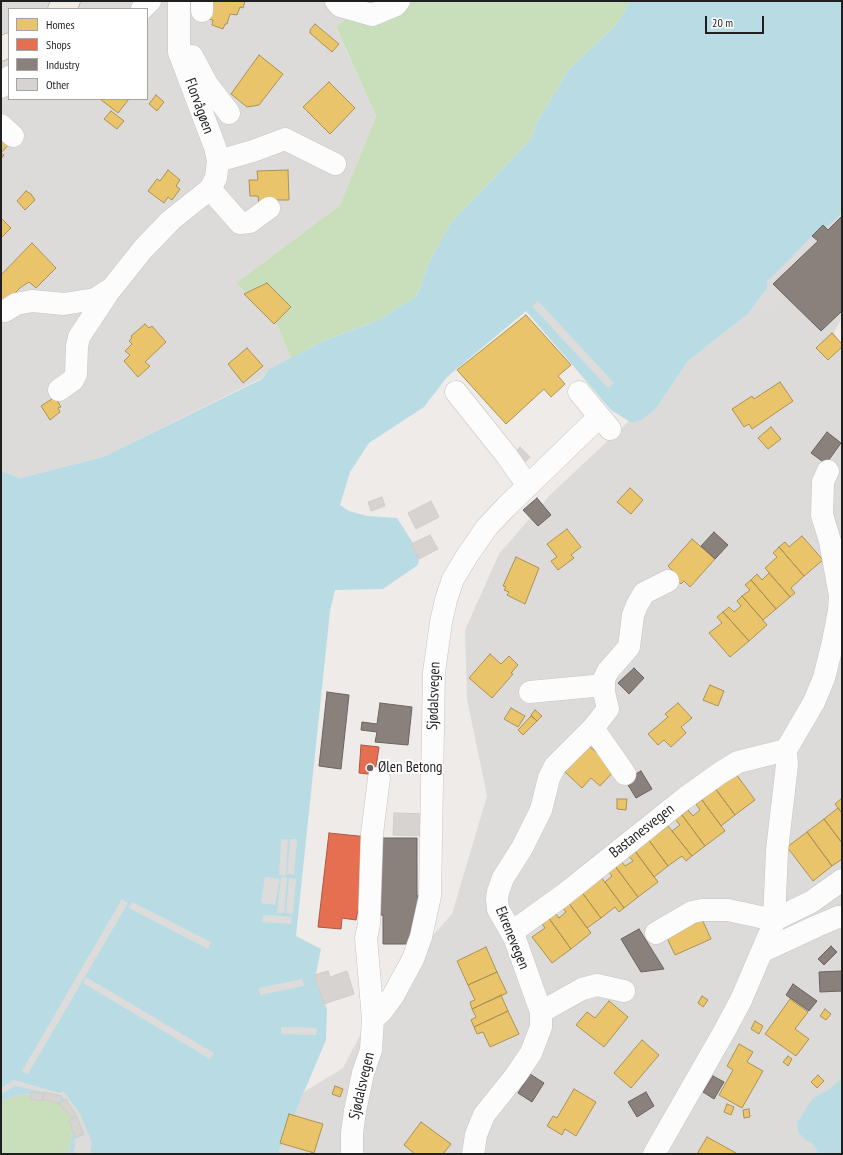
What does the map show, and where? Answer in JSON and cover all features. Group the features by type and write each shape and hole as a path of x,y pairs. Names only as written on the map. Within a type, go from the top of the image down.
{"main road":[{"path":"60,8 69,1"}],"street":[{"path":"336,1 340,6 372,15 396,5 399,1"},
{"name":"Florvågøen","path":"179,11 184,32 194,61 229,113"},
{"name":"Florvågøen","path":"179,11 179,52 215,148 218,161 216,178 210,189"},
{"path":"1,87 8,78"},
{"path":"218,161 252,151 285,138 335,164"},
{"path":"59,390 72,380 76,374 77,346 79,337 112,288 143,249 171,220 210,189 240,223 250,222 269,208"},
{"path":"5,311 16,304 32,301 64,304 85,302 95,299 112,288"},
{"path":"456,392 507,456 528,486"},
{"name":"Sjødalsvegen","path":"373,1019 382,1011 393,996 413,959 421,937 430,896 434,672 441,622 446,600 453,579 475,544 506,507 528,486 605,423 579,392"},
{"path":"654,1154 725,1030 763,951 774,920 777,850 788,765 786,750 814,702 824,678 833,642 841,596 830,541 822,515 823,482 828,471"},
{"path":"530,692 604,685 604,679 608,671 629,647 633,614 644,593 668,581"},
{"name":"Ekrenevegen","path":"473,1154 476,1134 484,1115 516,1075 536,1041 541,1026 541,1012 515,938 498,909 497,899 503,878 522,848 541,810 549,778 555,766 593,728 608,709 604,685"},
{"path":"593,728 625,774"},
{"name":"Bastanesvegen","path":"515,938 515,931 519,927 562,896 662,815 720,773 738,762 786,750"},
{"name":"Sjødalsvegen","path":"352,1154 352,1133 355,1111 363,1073 371,1050 373,1019 366,938 369,924 372,834 379,778"},
{"path":"656,933 692,912 702,910 728,910 774,920 811,902 842,880"},
{"path":"763,951 817,926 838,917 842,917"},
{"path":"541,1012 582,989 597,985 624,991"}],"shaded area":[{"path":"1,1 369,1 336,28 376,116 340,205 236,283 275,320 291,358 269,369 262,378 103,457 20,478 1,471"},
{"path":"842,213 842,318 834,332 842,350 842,1117 825,1154 281,1154 279,1151 304,1092 343,1068 384,990 452,914 487,796 467,699 465,630 499,554 550,495 629,421 632,423 657,407 688,361 748,314 772,281"}],"green space":[{"path":"369,1 630,1 617,24 569,69 537,122 531,139 450,224 429,262 416,296 379,320 326,340 291,358 275,320 236,283 340,205 376,116 336,27"},
{"path":"36,1094 53,1098 68,1106 74,1123 68,1154 1,1154 1,1101 18,1095"}],"water":[{"path":"630,1 842,1 842,213 772,281 748,314 688,361 657,407 643,419 632,423 611,410 526,311 447,377 424,407 369,443 350,472 340,505 349,511 367,516 397,518 413,543 419,558 418,565 383,589 335,590 330,611 296,936 321,949 315,978 327,1009 326,1040 279,1151 281,1154 68,1154 74,1123 68,1106 53,1098 36,1094 18,1095 1,1101 1,471 20,478 103,457 262,379 269,369 326,340 379,320 416,296 429,262 450,224 531,139 537,122 569,69 617,24"},
{"path":"842,1078 842,1154 817,1154 817,1150 812,1143 807,1141 798,1132 797,1123 813,1098 830,1089"}],"pier":[{"path":"812,236 816,240 774,283 788,297 773,311 760,311 754,306 768,289 767,282"},
{"path":"538,301 614,383 608,388 532,306"},
{"path":"281,839 288,840 286,876 279,875"},
{"path":"290,839 297,839 294,875 287,874"},
{"path":"265,877 280,879 275,905 261,903"},
{"path":"281,877 287,878 284,913 277,913"},
{"path":"289,878 296,879 293,914 286,913"},
{"path":"122,899 128,903 28,1074 22,1071"},
{"path":"132,902 211,942 208,949 129,908"},
{"path":"263,915 292,917 291,924 262,922"},
{"path":"86,977 214,1053 210,1059 83,983"},
{"path":"302,979 304,986 260,995 259,988"},
{"path":"281,1027 317,1028 316,1035 281,1034"},
{"path":"14,1080 60,1093 63,1091 79,1112 92,1142 90,1154 73,1154 75,1145 74,1139 85,1135 77,1116 65,1099 60,1096 15,1086 1,1094 1,1088"}],"building: Homes":[{"path":"213,1 245,1 243,8 240,7 237,15 230,14 227,24 225,24 223,29 212,25 213,20 208,19"},
{"path":"315,24 339,44 332,52 310,33 310,30"},
{"path":"259,55 283,74 259,105 247,107 231,94"},
{"path":"329,82 355,108 330,134 303,107"},
{"path":"156,95 164,102 157,111 149,104"},
{"path":"101,100 128,100 118,113"},
{"path":"111,111 124,121 117,129 104,119"},
{"path":"1,139 8,145 1,153"},
{"path":"168,170 180,180 176,186 180,189 172,200 168,197 164,203 148,191 157,179 160,181"},
{"path":"288,170 289,200 274,200 259,207 258,196 250,196 249,180 258,180 257,171"},
{"path":"26,191 31,194 35,200 25,210 17,201"},
{"path":"1,218 11,228 1,238"},
{"path":"32,243 56,268 36,288 29,282 21,287 4,304 1,311 1,275"},
{"path":"267,283 291,307 274,324 244,294"},
{"path":"526,315 571,365 558,376 565,384 551,397 544,389 506,424 457,370"},
{"path":"145,324 149,328 152,326 166,342 145,362 150,366 138,377 124,361 130,355 125,351 132,344 129,341 132,338 131,336"},
{"path":"832,333 842,344 842,347 828,360 816,348"},
{"path":"247,348 263,366 243,383 228,364"},
{"path":"780,382 793,401 752,429 749,424 744,427 732,409 752,396 754,399"},
{"path":"55,397 61,407 58,408 60,412 50,420 41,406"},
{"path":"771,427 781,439 768,449 758,438"},
{"path":"630,488 643,500 631,514 617,502"},
{"path":"567,529 581,547 571,555 574,558 558,570 551,561 557,557 547,544"},
{"path":"802,536 823,560 804,576 779,547 785,542 789,547"},
{"path":"692,539 715,559 690,587 684,581 681,584 671,575 674,572 668,566"},
{"path":"779,547 804,576 791,588 795,593 790,597 765,568 777,557 773,553"},
{"path":"516,557 539,568 525,604 507,595 509,592 504,590 506,587 503,586"},
{"path":"769,573 790,597 776,609 751,580 757,574 762,580"},
{"path":"751,580 776,609 763,620 742,596 750,590 745,585"},
{"path":"742,596 767,625 749,641 723,612 729,607 734,612 741,606 737,601"},
{"path":"723,612 749,641 730,657 709,633 722,623 717,617"},
{"path":"490,654 501,664 509,656 518,665 511,673 513,674 492,698 469,678"},
{"path":"710,685 724,691 718,706 703,700"},
{"path":"678,703 692,718 681,727 686,733 671,747 664,740 658,745 648,734 668,717 665,714"},
{"path":"511,708 525,716 518,727 504,719"},
{"path":"535,710 542,716 537,721 531,715"},
{"path":"531,716 537,721 523,735 518,730"},
{"path":"589,746 616,769 600,786 591,778 582,788 565,772"},
{"path":"736,774 755,800 735,815 712,784"},
{"path":"712,784 735,815 721,826 702,800 709,794"},
{"path":"842,798 842,813 835,804"},
{"path":"617,799 627,799 626,810 617,809"},
{"path":"702,800 725,831 705,846 682,815 688,810 693,816 700,810 696,804"},
{"path":"838,808 842,813 842,843 824,819"},
{"path":"682,815 705,846 692,856 672,831 680,825 675,819"},
{"path":"824,819 842,843 842,859 832,866 807,832"},
{"path":"668,826 692,856 686,861 682,856 668,866 645,835 655,836"},
{"path":"807,832 832,866 813,881 787,847"},
{"path":"645,835 668,866 654,877 635,851"},
{"path":"635,851 658,882 638,897 615,866 621,861 625,866 633,861 629,856"},
{"path":"615,866 638,897 624,908 605,882 612,876 608,871"},
{"path":"601,877 624,908 619,912 615,907 601,918 578,887"},
{"path":"578,887 601,918 587,928 568,902"},
{"path":"568,902 591,933 571,949 548,917 554,912 559,918 566,912 562,907"},
{"path":"548,917 571,949 552,963 532,937 545,928 541,922"},
{"path":"702,919 711,939 675,955 666,936"},
{"path":"486,947 497,972 468,985 457,961"},
{"path":"497,972 507,993 472,1009 470,1002 475,1000 468,985"},
{"path":"501,995 508,1011 474,1027 471,1020 476,1017 472,1009"},
{"path":"702,996 708,1000 703,1007 698,1003"},
{"path":"790,999 808,1012 795,1029 809,1039 796,1056 765,1034"},
{"path":"609,1001 628,1017 604,1047 576,1025 587,1012 595,1018"},
{"path":"825,1009 831,1014 826,1020 820,1016"},
{"path":"508,1011 519,1034 490,1047 483,1032 477,1034 474,1027"},
{"path":"755,1021 763,1026 759,1034 751,1029"},
{"path":"642,1040 659,1055 631,1088 614,1073"},
{"path":"739,1044 753,1052 747,1062 763,1071 742,1108 719,1095 733,1070 727,1066"},
{"path":"788,1056 792,1059 788,1066 783,1062"},
{"path":"818,1075 824,1081 817,1088 811,1082"},
{"path":"335,1086 343,1089 340,1097 332,1094"},
{"path":"574,1089 596,1102 576,1136 565,1129 562,1135 547,1126 553,1116 557,1118"},
{"path":"727,1104 734,1107 731,1115 724,1112"},
{"path":"749,1109 750,1117 744,1118 743,1110"},
{"path":"289,1114 323,1124 314,1153 280,1143"},
{"path":"421,1122 451,1144 443,1154 415,1154 404,1145"},
{"path":"707,1137 736,1153 697,1154"}],"building: Shops":[{"path":"361,745 379,747 376,767 387,768 387,776 359,773"},
{"path":"329,833 368,837 359,910 356,920 342,918 341,929 318,927"}],"building: Industry":[{"path":"842,216 842,311 821,331 773,284 818,241 812,236 823,225 828,230"},
{"path":"827,432 841,443 826,464 811,453"},
{"path":"537,498 551,515 538,526 523,510"},
{"path":"714,532 728,545 715,559 701,546"},
{"path":"634,668 644,678 629,694 618,683"},
{"path":"327,692 349,695 341,769 319,766"},
{"path":"380,703 412,707 408,745 375,742 377,732 361,730 362,722 377,724"},
{"path":"641,771 652,789 636,798 625,780"},
{"path":"380,838 417,838 417,896 424,896 417,944 383,944 383,915 380,915"},
{"path":"639,929 664,969 641,972 621,939"},
{"path":"831,946 837,952 824,965 818,959"},
{"path":"842,971 842,991 820,992 819,972"},
{"path":"793,984 817,1001 809,1011 786,995"},
{"path":"530,1074 544,1083 532,1102 518,1093"},
{"path":"713,1076 724,1082 714,1099 703,1092"},
{"path":"646,1092 654,1106 637,1117 628,1102"}],"building: Other":[{"path":"520,447 530,457 522,465 513,454"},
{"path":"382,497 385,506 371,511 368,502"},
{"path":"431,501 439,517 416,529 408,513"},
{"path":"430,535 438,549 419,559 411,544"},
{"path":"394,813 429,814 429,836 393,835"},
{"path":"328,971 330,977 347,971 354,994 324,1004 314,975"},
{"path":"32,1091 44,1094 42,1101 30,1099"},
{"path":"44,1092 62,1096 60,1104 43,1099"},
{"path":"66,1099 76,1115 71,1118 60,1104"},
{"path":"77,1117 83,1134 75,1137 69,1121"}],"place":[{"name":"Ølen Betong","path":"370,768"}]}
